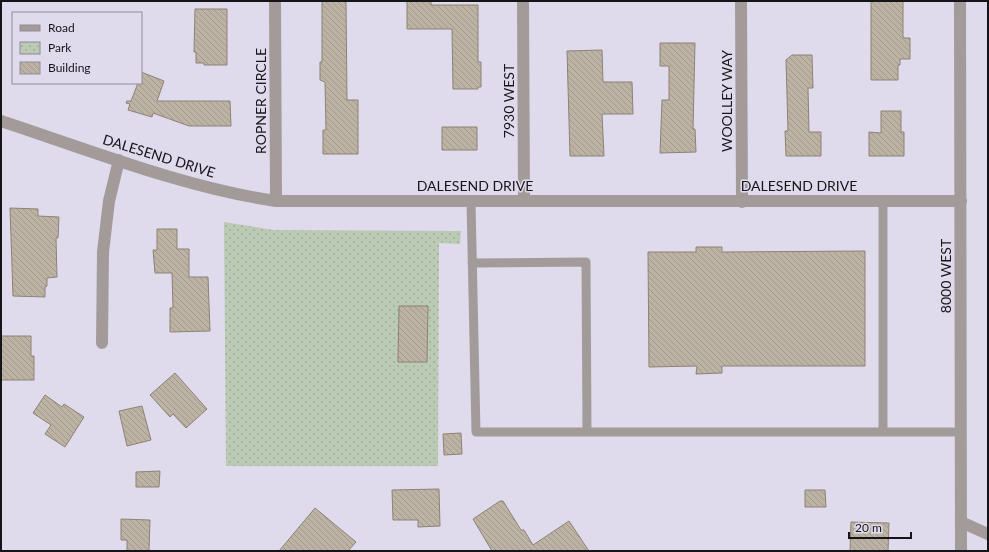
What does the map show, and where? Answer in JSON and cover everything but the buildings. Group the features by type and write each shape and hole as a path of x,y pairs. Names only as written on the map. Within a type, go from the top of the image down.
{"street":[{"name":"ROPNER CIRCLE","path":"276,1 276,201"},
{"name":"7930 WEST","path":"523,1 524,201"},
{"name":"WOOLLEY WAY","path":"741,1 742,202"},
{"name":"8000 WEST","path":"960,1 961,551"},
{"name":"DALESEND DRIVE","path":"1,121 119,160 240,196 276,201 961,201"},
{"path":"102,343 103,252 109,201 119,160"},
{"path":"961,522 988,534"}],"lane":[{"path":"883,200 883,432"},
{"path":"471,202 476,432 961,432"},
{"path":"472,263 586,262 587,432"}],"green space":[{"path":"224,222 274,230 461,231 460,244 439,243 438,466 226,466"}]}
